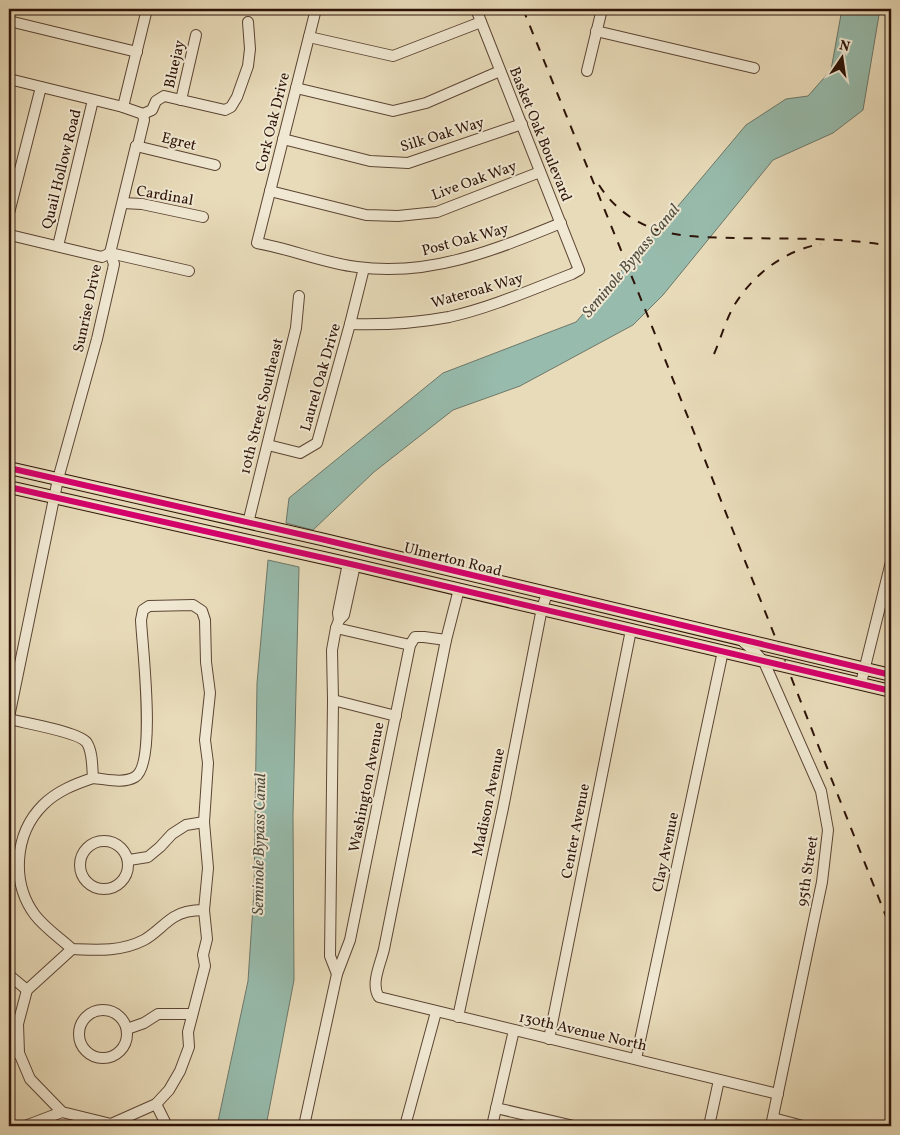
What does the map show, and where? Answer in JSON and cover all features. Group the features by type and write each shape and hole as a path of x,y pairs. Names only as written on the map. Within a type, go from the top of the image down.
{"main road":[{"name":"Ulmerton Road","path":"9,468 248,522 891,675"},
{"name":"Ulmerton Road","path":"9,487 542,608 891,691"}],"street":[{"path":"123,107 147,9"},
{"name":"Cork Oak Drive","path":"257,243 316,9"},
{"name":"Basket Oak Boulevard","path":"476,9 579,270"},
{"path":"586,71 602,9"},
{"path":"9,22 137,52"},
{"path":"9,79 123,107 143,114 152,110 156,101 164,96 224,110 231,107 237,97 248,66 250,49 248,22"},
{"path":"309,37 393,56 481,22"},
{"path":"596,31 754,68"},
{"name":"Bluejay","path":"181,100 196,35"},
{"path":"296,88 393,111 426,103 500,71"},
{"path":"9,213 10,200 41,87"},
{"name":"Quail Hollow Road","path":"58,246 93,100"},
{"name":"Sunrise Drive","path":"9,718 58,479 113,269 110,253 144,120 143,114"},
{"name":"Silk Oak Way","path":"283,139 370,161 408,163 522,124"},
{"name":"Egret","path":"136,146 215,165"},
{"name":"Live Oak Way","path":"270,192 366,215 398,216 437,212 540,172"},
{"name":"Cardinal","path":"123,203 142,204 203,217"},
{"name":"Post Oak Way","path":"257,243 364,268 397,269 442,264 497,249 561,224"},
{"path":"9,234 102,257 110,253 189,271"},
{"name":"Laurel Oak Drive","path":"268,445 300,453 317,442 364,268"},
{"name":"Wateroak Way","path":"350,324 392,324 450,316 502,300 579,270"},
{"name":"10th Street Southeast","path":"248,522 296,328 299,296"},
{"path":"861,683 891,562"},
{"name":"Washington Avenue","path":"337,974 330,956 332,650 338,613 351,564"},
{"path":"337,624 410,645 415,637 446,640 459,589"},
{"name":"Madison Avenue","path":"458,1017 503,808 542,608 547,594"},
{"path":"72,949 27,990 13,1023 14,1053 30,1079 62,1112 112,1125 156,1104 169,1090 180,1071 189,1046 188,1032 205,966 203,954 207,939 204,910 208,868 204,822 208,763 205,740 210,693 206,662 205,620 202,611 193,605 150,606 143,610 140,620 147,693 145,748 142,766 136,776 125,780 93,778 74,784 58,793 43,805 31,820 23,837 19,858 20,878 24,897 35,915 72,949 114,950 132,946 146,939 175,916 187,911 204,910"},
{"name":"Center Avenue","path":"549,1039 631,630"},
{"name":"95th Street","path":"739,639 764,662 821,792 828,830 822,882 772,1122"},
{"name":"130th Avenue North","path":"446,640 384,949 375,985 377,993 381,997 436,1012 778,1094"},
{"name":"Washington Avenue","path":"304,1126 337,974 350,940 410,645"},
{"name":"Clay Avenue","path":"636,1059 723,651"},
{"path":"333,700 396,716"},
{"path":"9,718 78,735 88,744 91,752 93,778"},
{"path":"129,860 148,857 172,834 186,825 204,822"},
{"path":"105,840 116,843 124,850 129,860 128,871 123,881 114,887 104,889 93,886 85,879 80,869 81,858 86,849 94,842 105,840"},
{"path":"9,975 27,990"},
{"path":"106,1010 115,1013 123,1020 127,1029 127,1039 122,1048 115,1055 106,1058 96,1057 87,1052 81,1044 79,1034 81,1024 87,1016 96,1011 106,1010"},
{"path":"405,1126 436,1012"},
{"path":"127,1029 144,1023 158,1014 192,1014"},
{"path":"492,1126 514,1030"},
{"path":"709,1126 719,1080"},
{"path":"156,1104 167,1126"},
{"path":"496,1108 574,1126"},
{"path":"25,1126 62,1112"},
{"path":"772,1122 803,1126"}],"water":[{"path":"842,9 880,9 863,110 833,133 773,160 663,295 633,325 520,386 453,410 374,472 313,530 286,523 289,498 443,373 576,322 673,212 746,125 786,99 808,96 831,70"},
{"name":"Seminole Bypass Canal","path":"268,560 299,567 293,816 294,980 266,1126 217,1126 248,981 254,891 257,683"}],"railway":[{"path":"523,9 649,319 891,929"},
{"path":"599,185 610,200 624,213 640,223 667,233 706,237 833,240 891,246"},
{"path":"714,354 735,304 751,283 761,273 783,258 808,247 821,244"}],"cycle path":[{"path":"9,468 321,539 891,675"},
{"path":"9,487 355,565 891,691"}]}
